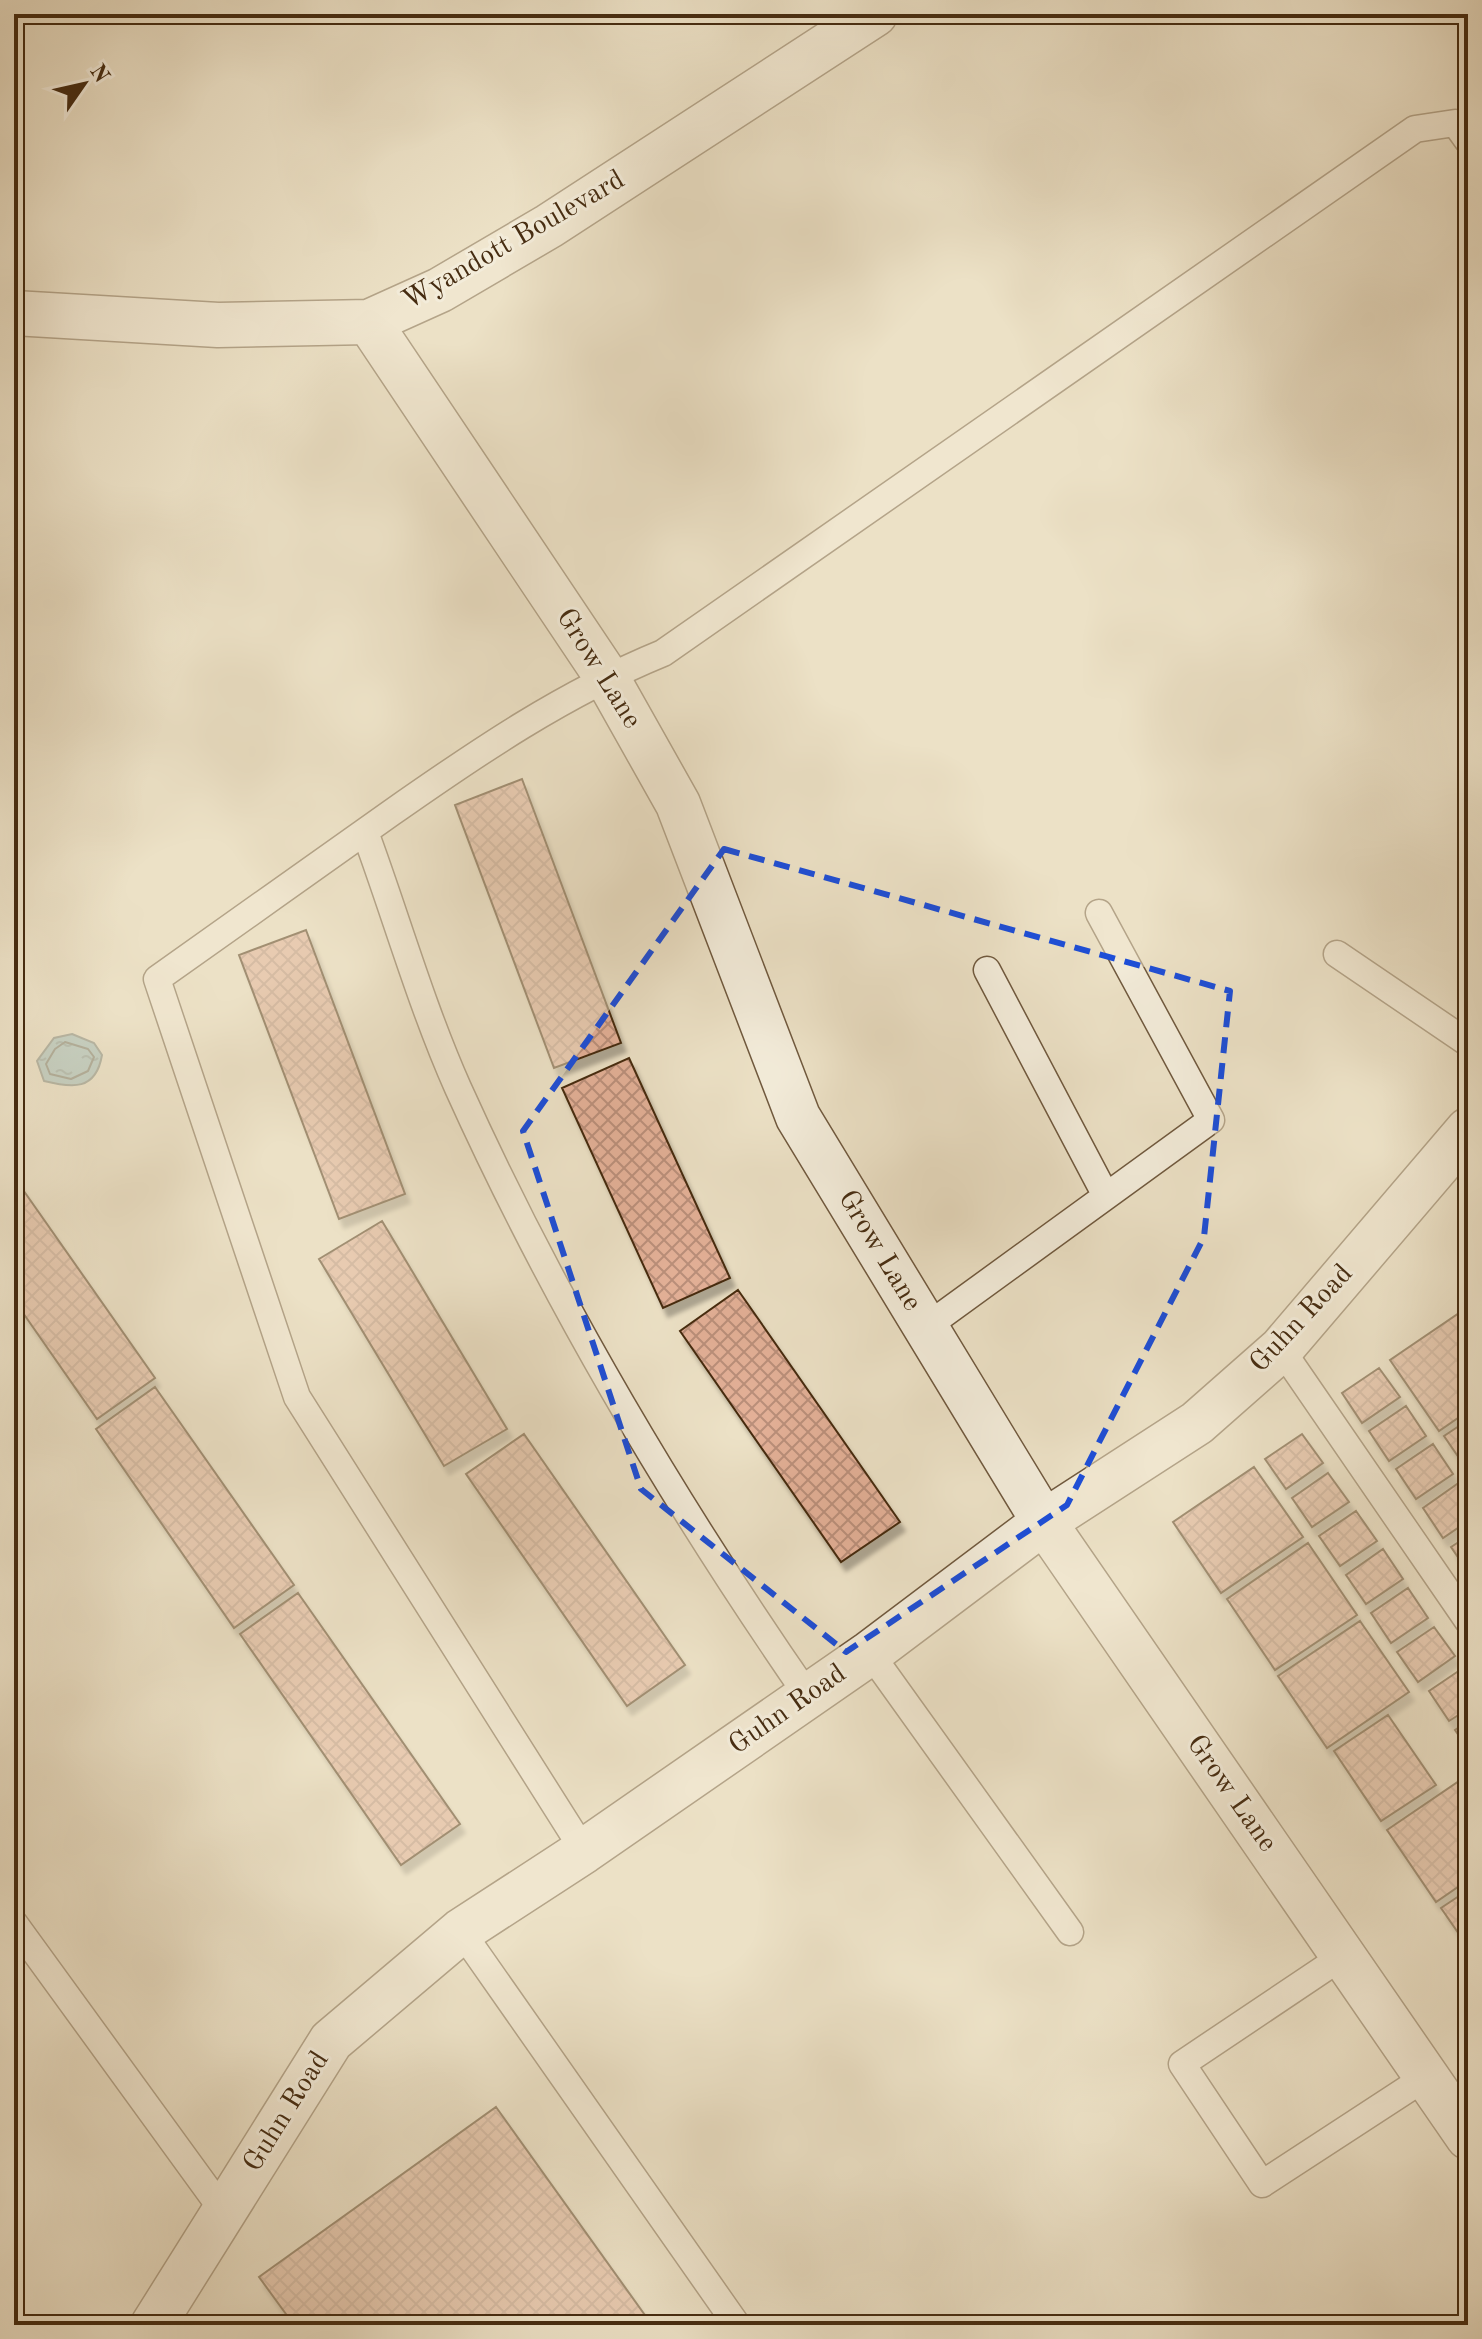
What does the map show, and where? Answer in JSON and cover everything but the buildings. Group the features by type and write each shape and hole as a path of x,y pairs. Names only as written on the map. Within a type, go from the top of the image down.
{"street":[{"name":"Wyandott Boulevard","path":"14,313 218,325 369,322 440,290 549,226 875,14"},
{"name":"Grow Lane","path":"369,322 606,676 678,804 798,1117 1044,1522 1468,2137"},
{"name":"Guhn Road","path":"153,2325 331,2041 461,1931 584,1851 870,1653 1044,1522 1197,1423 1281,1349 1468,1130"}],"lane":[{"path":"584,1851 297,1397 157,979 551,705 606,676 663,653 1415,129 1455,123 1468,141"},
{"path":"365,832 457,1085 531,1241 609,1385 808,1696"},
{"path":"926,1327 1211,1120 1099,913"},
{"path":"1337,954 1468,1043"},
{"path":"987,970 1106,1196"},
{"path":"1281,1349 1468,1621"},
{"path":"870,1653 1070,1932"},
{"path":"14,1923 224,2212"},
{"path":"461,1931 737,2325"},
{"path":"1343,1956 1182,2064 1262,2184 1426,2077"}],"highlighted area":[{"path":"724,849 1230,991 1204,1237 1067,1505 846,1652 641,1489 523,1131"}],"water":[{"path":"72,1034 94,1043 102,1055 99,1067 88,1081 81,1084 44,1081 37,1061 54,1038"}]}
